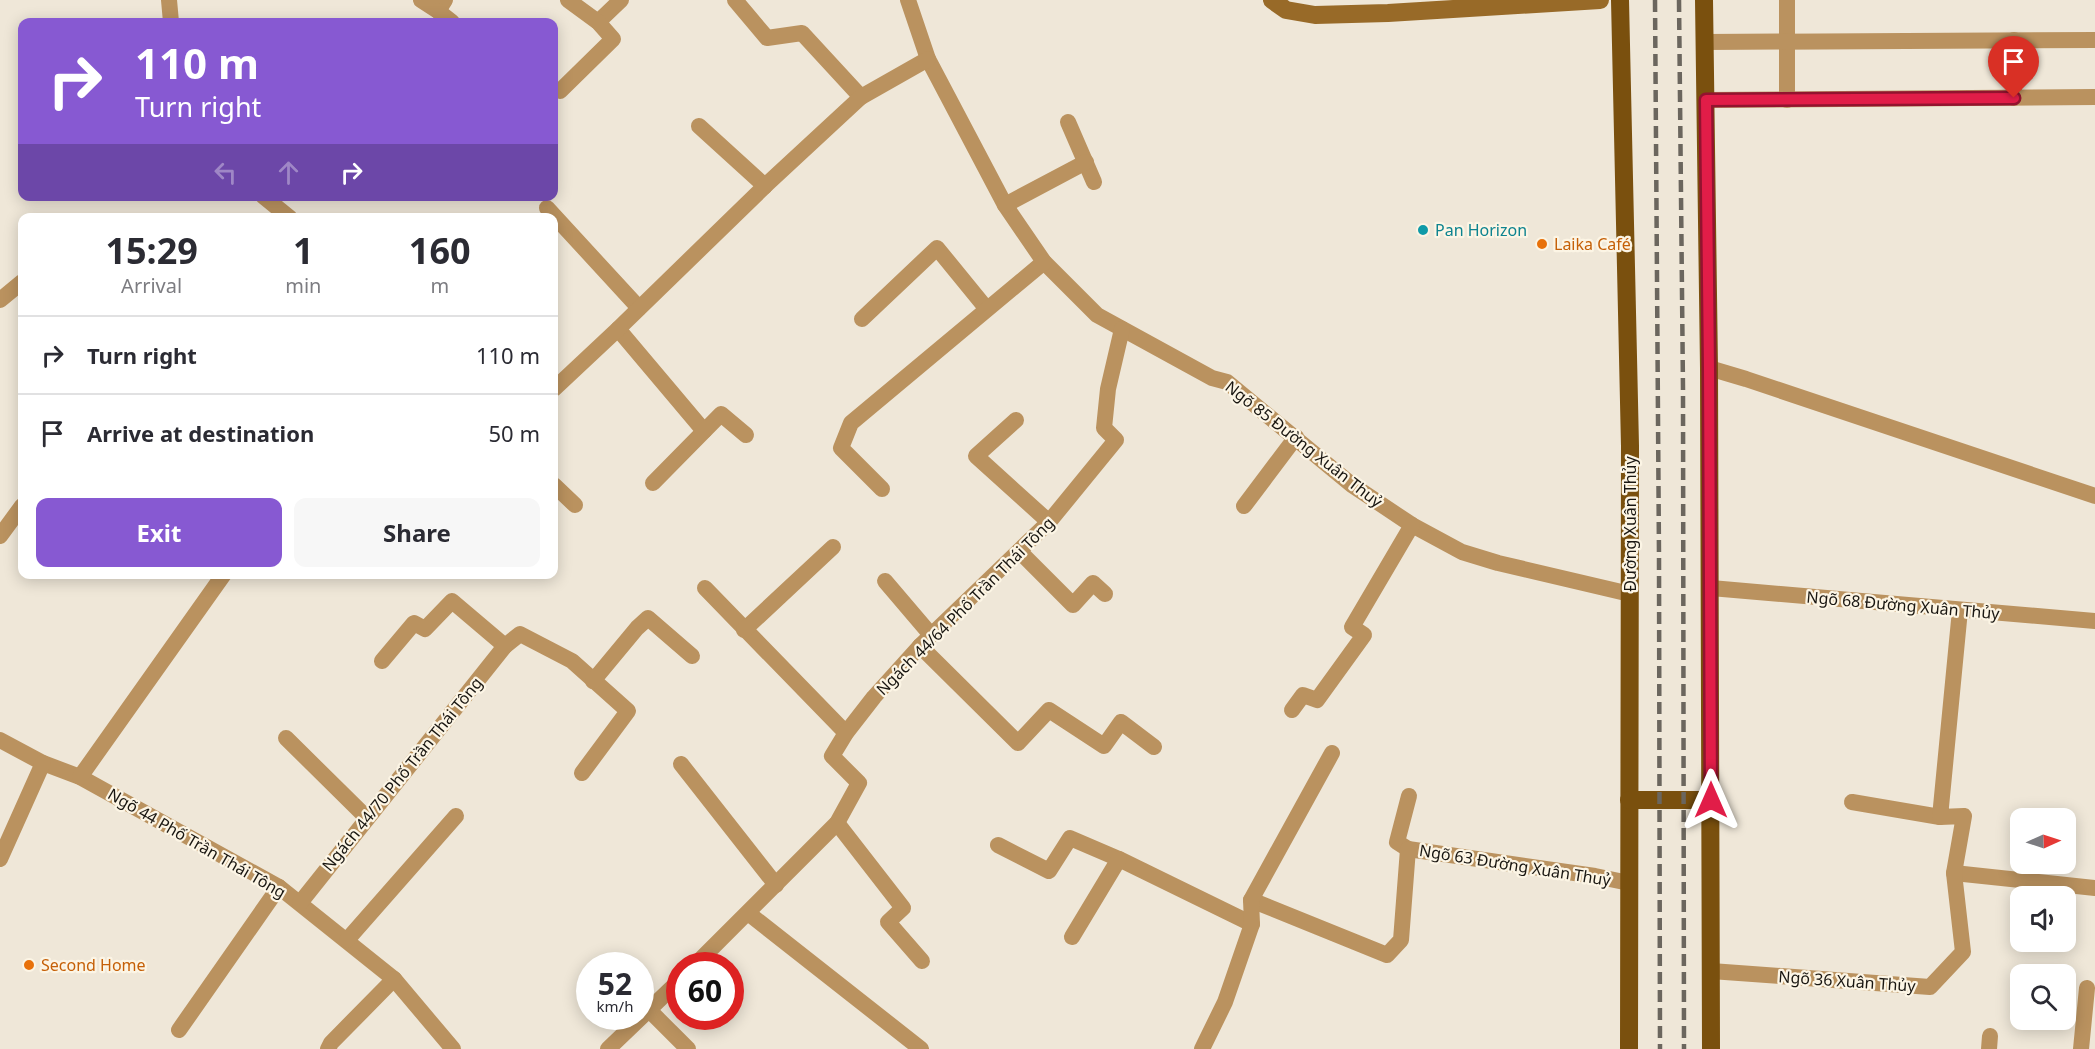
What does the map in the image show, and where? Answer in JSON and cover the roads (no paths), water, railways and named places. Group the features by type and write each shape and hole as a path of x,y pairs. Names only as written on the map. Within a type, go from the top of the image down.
{"main road":[{"name":"Đường Xuân Thủy","path":"1620,0 1630,446 1629,1049"},
{"path":"1704,0 1711,588 1711,1049"},
{"path":"1629,800 1711,800"}],"street":[{"path":"1272,0 1286,10 1315,15 1600,0"}],"lane":[{"path":"169,0 171,18"},
{"path":"422,0 442,6"},
{"path":"560,92 613,39 598,22 568,0"},
{"path":"598,22 621,0"},
{"path":"735,0 767,38 802,33 861,97"},
{"name":"Ngõ 85 Đường Xuân Thuỷ","path":"908,0 928,59 1005,205 1044,262 1097,315 1212,378 1227,382 1352,485 1412,525 1462,552 1630,594"},
{"path":"1787,0 1787,100"},
{"path":"2014,40 2014,98"},
{"path":"1705,42 2095,40"},
{"path":"558,385 861,97 928,59"},
{"path":"1706,100 2095,97"},
{"path":"1068,122 1094,182"},
{"path":"699,126 765,186"},
{"path":"1005,205 1086,162"},
{"path":"269,201 284,213"},
{"path":"547,208 552,213"},
{"path":"558,220 639,308"},
{"path":"862,319 937,248 986,308"},
{"path":"882,489 841,448 851,423 986,308 1044,262"},
{"path":"0,300 18,285"},
{"path":"618,329 704,431"},
{"name":"Ngách 44/64 Phố Trần Thái Tông","path":"709,952 837,823 859,783 832,756 846,733 874,697 926,641 1049,522 1116,440 1104,428 1108,389 1122,329"},
{"path":"1709,368 2095,496"},
{"path":"653,483 721,414 746,435"},
{"path":"1016,420 976,456 1049,522"},
{"path":"1244,506 1296,437"},
{"path":"558,489 575,505"},
{"path":"0,536 18,511"},
{"path":"1292,710 1303,695 1317,700 1364,635 1352,627 1412,525"},
{"path":"744,630 833,547"},
{"path":"1019,551 1073,605 1093,583 1105,594"},
{"path":"80,777 220,579"},
{"path":"885,581 926,641 1018,743 1049,710 1104,746 1121,722 1154,747"},
{"path":"705,588 846,733"},
{"name":"Ngõ 68 Đường Xuân Thủy","path":"1711,588 2095,621"},
{"path":"382,661 414,623 425,629 452,601 505,646 520,634 572,661 628,711 582,773"},
{"path":"1940,817 1960,610"},
{"path":"593,681 648,618 692,656"},
{"name":"Ngách 44/70 Phố Trần Thái Tông","path":"300,903 505,646"},
{"path":"286,738 366,818"},
{"name":"Ngõ 44 Phố Trần Thái Tông","path":"0,740 43,763 80,777 279,887 394,979 453,1049"},
{"path":"1202,1049 1225,1002 1252,924 1251,900 1332,753"},
{"path":"0,859 43,763"},
{"path":"681,764 776,885"},
{"path":"1408,849 1397,842 1409,796"},
{"path":"1852,802 1940,817 1964,816 1954,873 2095,888"},
{"path":"347,940 456,816"},
{"path":"837,823 903,908 888,921 922,961"},
{"path":"998,845 1049,871 1070,838 1119,859 1252,924"},
{"name":"Ngõ 63 Đường Xuân Thuỷ","path":"1251,900 1387,955 1401,940 1408,849 1629,883"},
{"path":"1072,937 1119,859"},
{"name":"Ngõ 36 Xuân Thủy","path":"1711,971 1930,987 1963,952 1954,873"},
{"path":"179,1030 279,887"},
{"path":"748,914 921,1049"},
{"path":"327,1049 394,979"},
{"path":"2081,1049 2087,987"},
{"path":"654,1005 666,994"},
{"path":"654,1015 688,1049"},
{"path":"608,1049 628,1030"}],"railway":[{"path":"1655,0 1660,1049"},
{"path":"1679,0 1683,389 1684,1049"}],"place":[{"name":"Pan Horizon","path":"1423,230"},
{"name":"Laika Café","path":"1542,244"},
{"name":"Second Home","path":"29,965"}]}
